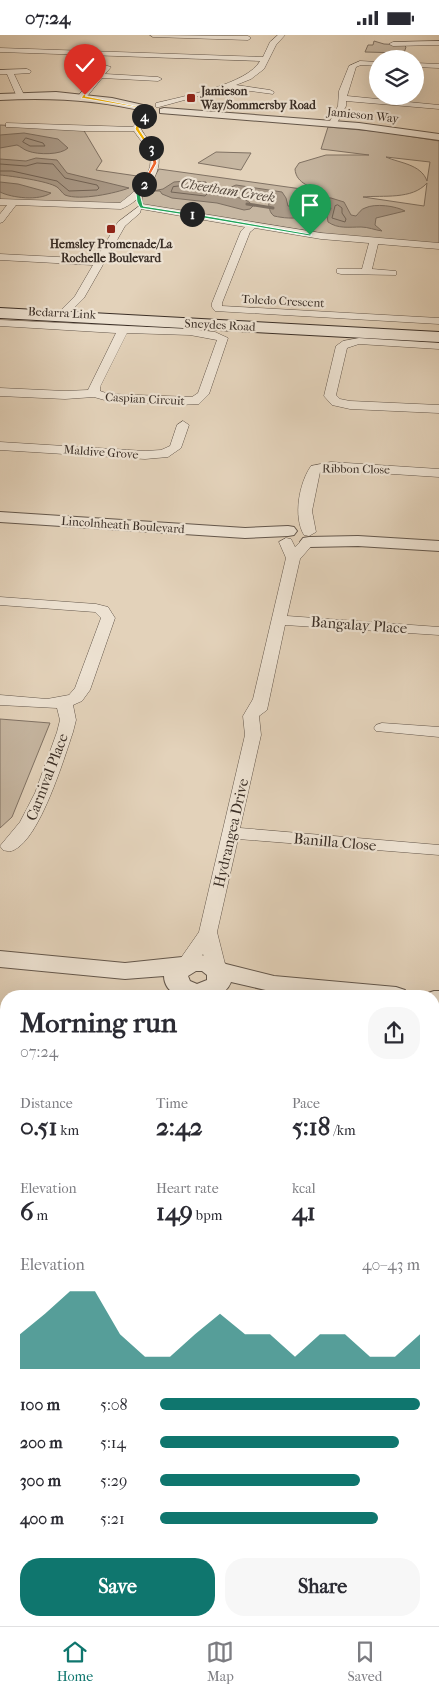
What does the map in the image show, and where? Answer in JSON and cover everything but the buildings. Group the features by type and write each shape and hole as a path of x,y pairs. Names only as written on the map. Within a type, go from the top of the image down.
{"main road":[{"name":"Sneydes Road","path":"0,307 72,309 439,330"},
{"name":"Sneydes Road","path":"0,313 72,309 439,337"}],"street":[{"path":"153,35 252,38 187,35"},
{"path":"268,38 280,37"},
{"path":"121,208 138,194 152,170 155,160 150,147 137,129 138,123 160,108 227,86 252,74 280,37"},
{"path":"393,43 410,46 439,43"},
{"path":"0,50 265,59"},
{"path":"82,97 118,54"},
{"path":"333,123 342,106 344,91 354,65 369,64"},
{"path":"424,65 439,66"},
{"path":"0,72 28,71"},
{"path":"10,72 20,95"},
{"path":"100,76 161,78"},
{"path":"227,86 270,92"},
{"name":"Jamieson Way","path":"0,97 52,94 129,105 270,120 333,123 439,137"},
{"path":"424,103 425,96"},
{"path":"343,98 369,100"},
{"path":"421,105 439,107"},
{"path":"8,125 88,129 137,129"},
{"path":"138,194 140,209"},
{"path":"0,202 169,211 310,235 374,242 439,246"},
{"path":"0,220 13,203"},
{"path":"121,208 121,224"},
{"path":"72,309 121,224 140,209"},
{"name":"Toledo Crescent","path":"254,225 246,231 217,303 219,309 439,321"},
{"path":"366,272 374,242"},
{"path":"0,257 99,262"},
{"path":"341,271 392,273"},
{"name":"Bedarra Link","path":"0,323 123,330"},
{"name":"Caspian Circuit","path":"0,392 65,395 94,393 108,397 178,401 199,399 203,394 223,341 220,337 210,334 123,330 94,387 94,393"},
{"path":"439,346 359,341 347,343 342,346 330,396 332,399 350,405 439,409"},
{"name":"Maldive Grove","path":"0,446 145,455 164,454 175,448 183,425"},
{"name":"Ribbon Close","path":"309,537 304,509 312,474 315,469 322,467 439,473"},
{"name":"Ribbon Close","path":"287,536 304,509"},
{"name":"Lincolnheath Boulevard","path":"0,517 287,536 300,530 309,537"},
{"path":"287,536 293,558"},
{"path":"293,558 309,537 439,546"},
{"name":"Hydrangea Drive","path":"198,982 253,735 261,723 259,713 261,700 293,558"},
{"path":"0,601 85,606 96,608 107,614 108,618 80,695 73,700 64,702 0,700"},
{"name":"Bangalay Place","path":"279,620 439,631"},
{"name":"Carnival Place","path":"9,846 20,836 30,821 65,732 68,720 64,702"},
{"path":"382,728 439,732"},
{"name":"Banilla Close","path":"230,833 439,851"},
{"name":"Hydrangea Drive","path":"198,982 208,932"},
{"path":"0,959 125,971 198,982 274,984 335,990"}],"shaded area":[{"path":"374,41 384,44 404,45 406,47 405,50 369,50 369,52 365,52 368,45 373,45"},
{"path":"0,125 83,129 102,161 96,170 144,177 132,196 122,204 0,201"},
{"path":"328,127 383,132 439,141 439,245 364,240 143,205 141,203 143,195 159,169 323,192 301,182 295,169 299,163 326,155 369,155 321,149","holes":["386,157 430,162 427,181 424,175 415,168","427,183 424,206 363,197 405,194 413,192"]},
{"path":"216,152 251,153 241,170 198,163"},
{"path":"0,719 50,723 12,817 0,828"}],"water":[{"path":"24,133 58,139 68,148 60,152 43,154 28,151 17,145 0,148 0,135"},
{"path":"36,158 57,160 67,173 129,188 98,196 72,197 65,195 57,187 46,183 0,175 0,159 26,161"},
{"path":"0,182 18,184 51,193 33,198 11,196 0,192"},
{"path":"174,182 206,182 214,192 248,201 253,206 250,209 244,210 217,203 172,198 162,194 160,191 153,191 163,189"},
{"path":"236,185 282,192 288,206 299,207 308,197 331,198 344,202 351,215 356,216 361,210 369,206 380,205 405,211 376,218 375,225 382,231 364,227 340,227 328,222 327,216 331,208 327,207 319,208 299,218 274,216 270,212 265,198 257,194 237,192 229,188"}],"waterway":[{"name":"Cheetham Creek","path":"247,204 273,208"}],"place":[{"name":"Jamieson Way/Sommersby Road","path":"191,98"},
{"name":"Hemsley Promenade/La Rochelle Boulevard","path":"111,229"}],"route":[{"path":"85,95 82,97 149,109 138,123 137,129 140,136 150,147 155,160 152,170 138,194 142,207 310,235"}]}
